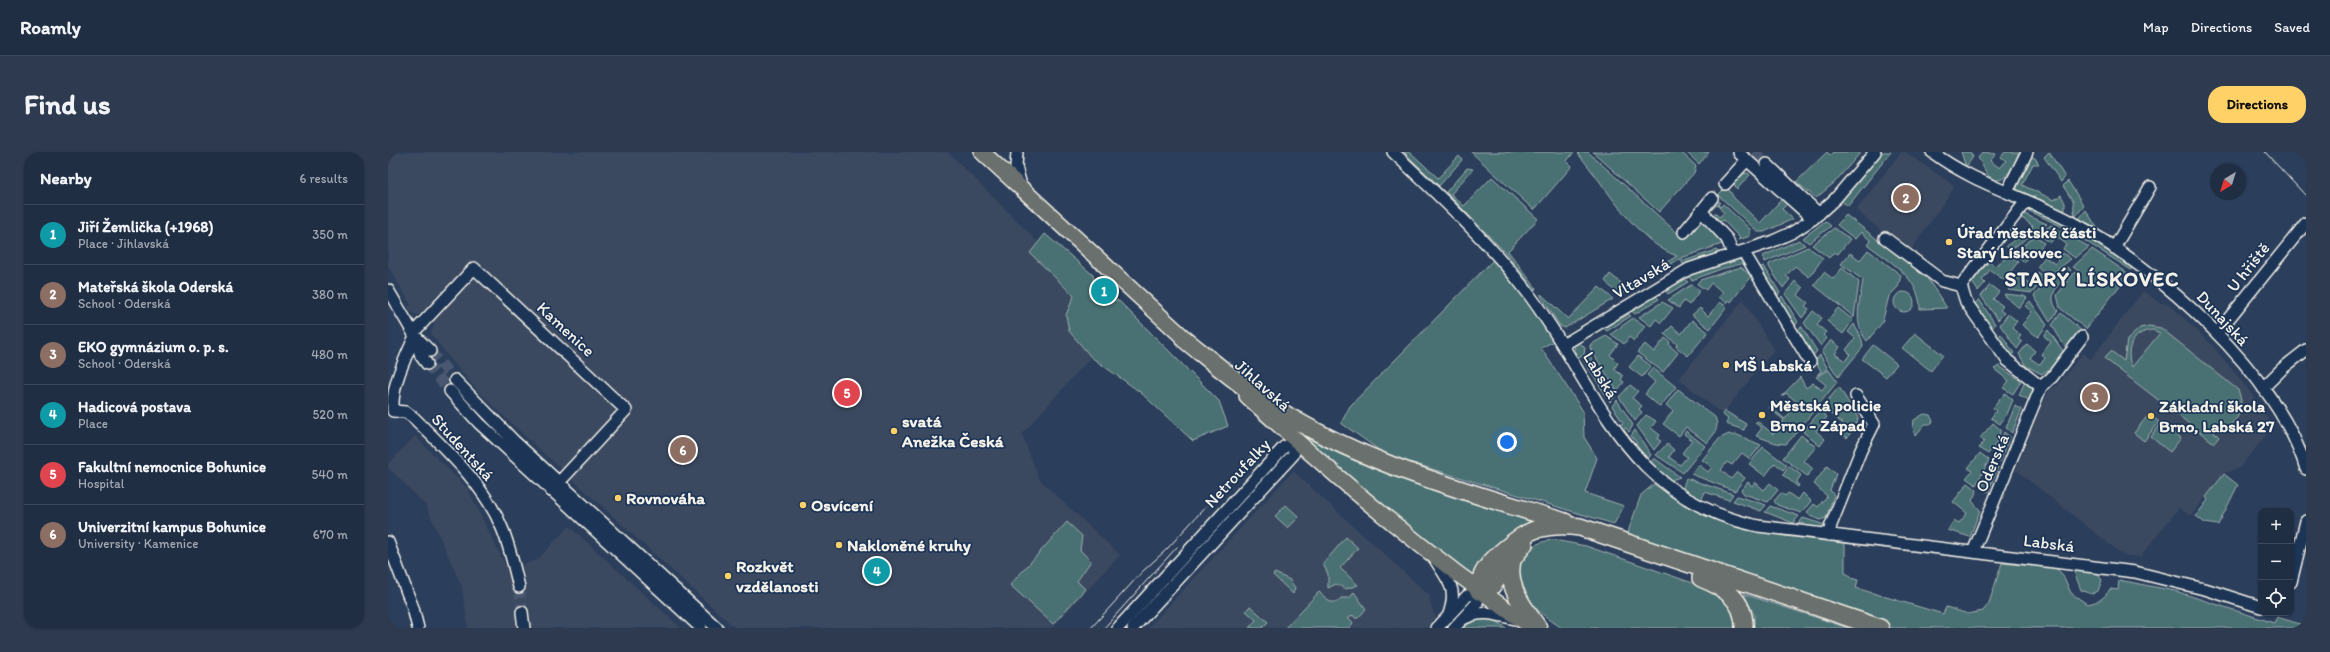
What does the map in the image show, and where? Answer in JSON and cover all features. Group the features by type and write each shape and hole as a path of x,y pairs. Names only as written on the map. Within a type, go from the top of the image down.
{"highway":[{"path":"1184,339 1261,399 1343,444 1407,472 1580,527 1880,628"},
{"path":"1478,591 1482,575 1495,559 1519,538 1539,528 1561,526 1580,527"},
{"path":"1478,591 1491,587 1514,555 1527,542 1542,535 1562,534 1588,540 1718,585 1731,594 1738,604 1742,614 1744,628"},
{"path":"1514,555 1510,572 1513,588 1531,626"}],"main road":[{"name":"Jihlavská","path":"987,153 1022,190 1184,339 1365,502 1478,591 1531,626"}],"street":[{"path":"1017,152 1016,168 1022,190"},
{"name":"Labská","path":"1393,152 1498,256 1522,286 1563,345 1622,440 1644,467 1673,491 1704,510 1741,523 2135,572 2208,590 2258,606"},
{"name":"Vltavská","path":"1563,345 1689,269 1782,238 1816,217 1854,178 1876,152"},
{"name":"Dunajská","path":"1932,152 1957,170 2073,222 2114,248 2163,283 2217,333 2262,388 2291,433 2306,469"},
{"path":"2007,192 2027,152"},
{"path":"1725,184 1743,157 1816,217"},
{"path":"1767,164 1816,217"},
{"path":"2114,248 2150,187"},
{"path":"1684,232 1712,198"},
{"path":"1961,286 2026,201"},
{"path":"1701,211 1738,253 1810,362"},
{"name":"U hřiště","path":"2217,333 2306,223"},
{"path":"1885,238 1942,281 1961,286"},
{"name":"Kamenice","path":"414,335 474,268 626,410 555,487"},
{"path":"1961,286 1966,302 2007,360 2041,387"},
{"path":"388,290 414,335 421,356 427,364"},
{"path":"414,335 430,351"},
{"path":"390,413 399,375 414,335"},
{"name":"Oderská","path":"1973,552 2041,387 2052,377 2082,337"},
{"path":"2262,388 2283,368 2306,350"},
{"path":"455,380 555,487 701,628"},
{"path":"450,391 479,423 717,628"},
{"path":"1829,535 1861,450 1874,424 1856,396"},
{"name":"Studentská","path":"390,413 406,412 414,418 466,472 485,497 502,527 520,587"},
{"name":"Netroufalky","path":"1118,628 1284,447 1298,442"},
{"name":"Netroufalky","path":"1133,628 1293,455 1298,442"},
{"path":"2292,580 2306,525"},
{"path":"388,542 414,608 418,628"},
{"path":"1434,557 1453,590 1454,598 1448,617"},
{"path":"1437,628 1467,596 1478,591 1477,603 1457,624"},
{"path":"522,612 524,628"},
{"path":"1457,624 1470,615 1485,612 1531,626"}],"shaded area":[{"path":"388,152 948,152 1105,309 1091,357 1022,434 1039,479 1120,555 1052,628 735,628 514,426 478,391 431,334 434,324 424,312 417,315 411,312 408,307 411,305 388,266"},
{"path":"1901,152 1905,152 1955,186 1911,250 1893,236 1891,239 1856,210"},
{"name":"Základní škola Brno, Labská 27","path":"2143,291 2160,303 2169,304 2211,344 2248,389 2273,427 2239,468 2224,473 2191,516 2179,508 2140,557 2123,555 2016,470 2042,404 2051,388 2057,386 2083,353 2091,359"},
{"name":"MŠ Labská","path":"1743,300 1774,350 1722,414 1679,379"},
{"path":"415,436 468,489 507,569 537,560 569,526 681,628 468,628 462,587 426,506 388,467 388,464"},
{"path":"1293,471 1429,595 1432,609 1437,619 1429,628 1148,628"}],"green space":[{"path":"1404,152 1410,152 1438,178 1459,156 1462,160 1439,186"},
{"path":"1471,152 1574,152 1567,161 1572,166 1534,210"},
{"path":"1580,152 1588,152 1684,239 1701,220 1706,221 1725,243 1681,258 1654,274 1651,272 1677,256 1662,249 1635,226 1578,154"},
{"path":"1593,152 1681,152 1696,166 1694,173 1659,212"},
{"path":"1686,152 1709,152 1699,164"},
{"path":"1827,152 1830,155 1833,152 1861,152 1834,183 1816,198 1796,182"},
{"path":"1882,152 1891,152 1848,206 1840,200"},
{"path":"1961,152 1970,152 1973,157 1966,167"},
{"path":"1983,152 1996,154 1990,161 2000,168 2006,161 2001,157 2005,152 2019,152 2009,173 2000,180 1995,180 1988,175 1978,158"},
{"path":"2049,152 2065,177 2061,182 2044,157"},
{"path":"2031,157 2035,158 2039,164 2033,164 2022,185 2054,200 2061,195 2065,203 2065,210 2062,212 2022,195 2017,189 2018,183"},
{"path":"1467,168 1473,169 1451,194 1464,206 1492,177 1538,219 1508,251 1536,288 1535,290 1504,251 1446,192"},
{"path":"1748,173 1750,175 1737,189 1734,184 1732,185 1742,174"},
{"path":"2068,181 2084,206 2075,217 2073,201 2063,186"},
{"path":"1727,186 1734,198 1760,223 1781,200 1778,197 1780,196 1801,212 1798,214 1787,204 1782,209 1793,219 1764,232 1758,232 1718,195"},
{"path":"1716,199 1720,202 1718,205 1721,207 1723,204 1750,229 1750,236 1738,240 1740,238 1723,220 1718,223 1712,216 1715,213 1719,217 1724,213 1717,205 1709,212"},
{"path":"2027,210 2052,216 2080,232 2131,266 2131,270 2065,228"},
{"path":"2086,210 2101,234 2078,220"},
{"path":"2022,213 2047,224 2036,231 2031,227 2033,226 2019,216"},
{"path":"1846,215 1927,278 1947,308 1920,309 1919,298 1915,288 1902,272 1868,245 1871,241 1861,232 1855,239 1837,225"},
{"path":"1825,221 1831,226 1809,243 1803,238"},
{"path":"2051,225 2089,247 2075,258 2063,249 2066,244 2056,236 2050,243 2039,234"},
{"path":"1834,228 1850,239 1838,254 1834,252 1829,258 1812,245"},
{"path":"2028,230 2033,234 2010,250 2006,246"},
{"path":"1045,234 1093,275 1097,296 1119,301 1219,401 1228,426 1193,441 1140,392 1091,357 1069,331 1066,315 1074,296 1030,253"},
{"path":"2036,236 2044,243 2033,258 2029,255 2024,262 2014,252"},
{"path":"1799,240 1805,245 1765,262 1763,256"},
{"path":"1808,247 1823,258 1809,277 1795,266 1786,276 1790,279 1783,288 1769,267 1769,264"},
{"path":"2092,249 2129,274 2086,329 2060,308 2057,295 2075,272 2077,274 2079,271 2073,267"},
{"path":"1716,250 1720,253 1684,266 1681,260 1687,260"},
{"path":"1868,250 1901,275 1898,287 1889,296 1882,323 1867,341 1862,334 1858,319 1863,280 1841,264 1850,253 1860,260"},
{"path":"2063,253 2071,259 2048,277 2037,267 2045,257 2055,264"},
{"path":"2010,255 2018,262 2004,280 1990,270 1982,280 1985,283 1978,291 1972,282 1989,261 1995,266"},
{"path":"1495,258 1516,283 1554,341 1541,348 1583,411 1584,437 1597,458 1585,493 1624,506 1614,524 1386,455 1341,423 1350,406"},
{"path":"1733,258 1739,259 1745,263 1721,269 1692,280 1686,275"},
{"path":"1764,266 1780,293 1776,298 1757,268"},
{"path":"1741,267 1751,276 1731,302 1729,300 1727,303 1719,297 1723,292 1711,283 1706,290 1697,284 1700,280"},
{"path":"2068,267 2071,270 2059,284 2054,294 2054,305 2058,311 2050,322 2034,296 2043,286"},
{"path":"1842,268 1859,282 1854,317 1814,285 1824,272 1833,279"},
{"path":"2037,272 2045,278 2032,293 2008,290 2019,276 2029,283"},
{"path":"1610,274 1626,287 1645,276 1647,278 1619,296 1605,281"},
{"path":"1682,277 1688,282 1668,294 1666,291 1670,289 1668,286"},
{"path":"1795,281 1803,288 1798,295 1808,303 1805,306 1809,309 1802,318 1785,294"},
{"path":"1691,285 1700,290 1689,305 1684,301 1679,308 1668,300"},
{"path":"1990,285 1999,292 1993,299 2003,306 2000,310 2004,313 1998,320 1981,296"},
{"path":"1599,287 1613,299 1565,328 1560,326 1541,296 1541,294 1568,319"},
{"path":"1904,292 1911,295 1914,302 1911,309 1904,312 1897,309 1894,302 1897,295"},
{"path":"1654,294 1659,299 1635,314 1629,309"},
{"path":"2004,295 2024,296 2027,298 2019,308"},
{"path":"1782,296 1798,322 1794,327 1778,302"},
{"path":"1979,299 1995,324 1991,330 1974,305"},
{"path":"2030,301 2047,325 2038,337 2022,325 2032,312 2025,306"},
{"path":"1662,302 1673,308 1661,323 1656,319 1651,326 1639,317"},
{"path":"1720,302 1727,307 1710,329 1692,315 1700,308 1708,316"},
{"path":"1838,308 1853,320 1843,334 1827,321"},
{"path":"1813,311 1822,318 1817,325 1826,332 1823,335 1827,338 1821,346 1804,323"},
{"path":"2061,313 2083,332 2068,352 2052,325"},
{"path":"1628,314 1631,316 1607,331 1601,326 1619,316 1621,319"},
{"path":"2008,314 2017,321 2012,328 2021,336 2018,339 2022,342 2017,349 2000,325"},
{"path":"1633,318 1645,326 1634,341 1629,337 1624,344 1611,334"},
{"path":"1692,320 1708,332 1688,356 1676,347 1677,344 1664,334 1672,326 1681,334"},
{"path":"1854,324 1862,340 1863,347 1838,377 1822,352 1831,340 1840,347 1835,354 1845,361 1850,354 1846,350 1855,338 1848,332"},
{"path":"1801,326 1817,351 1812,357 1797,332"},
{"path":"2149,326 2161,328 2238,390 2241,405 2240,411 2233,422 2221,429 2213,431 2219,437 2214,443 2104,358 2111,351 2124,361 2127,340 2140,328","holes":["2153,330 2160,333 2132,367 2129,354 2132,342 2135,338 2146,331"]},
{"path":"2048,330 2066,355 2054,371 2051,368 2042,374 2026,366 2019,354 2027,344 2035,351 2030,358 2040,365 2045,358 2041,354 2051,342 2044,336"},
{"path":"1915,333 1943,355 1931,371 1902,348"},
{"path":"2001,334 2014,353 2010,357 1996,338"},
{"path":"1606,336 1618,344 1610,355 1618,363 1614,369 1623,376 1621,380 1624,382 1617,391 1590,348 1590,345"},
{"path":"1665,338 1670,342 1669,345 1678,353 1663,372 1637,352 1645,344 1654,352"},
{"path":"1578,341 1585,348 1584,355 1577,359 1574,346"},
{"path":"1873,345 1897,364 1886,377 1862,359"},
{"path":"1820,355 1828,369 1817,375 1821,371 1815,361"},
{"path":"1590,356 1615,397 1610,402 1583,359"},
{"path":"1638,356 1651,366 1642,377 1629,367"},
{"path":"1999,366 2021,381 2013,394 2003,388 2009,381 1994,369"},
{"path":"1653,368 1676,387 1660,407 1645,394 1655,382 1647,375"},
{"path":"1829,370 1837,382 1786,444 1776,443 1756,436 1762,428 1755,423 1757,421 1773,434 1784,420 1769,408 1774,402 1777,404 1773,409 1785,419 1798,403 1786,393 1781,397 1800,377 1806,388 1813,383 1822,390 1826,385 1816,377"},
{"path":"2026,379 2033,390 2031,401 2019,395"},
{"path":"1630,385 1638,391 1632,398 1642,406 1639,409 1642,412 1635,421 1619,397"},
{"path":"1839,387 1858,418 1857,423 1847,438 1838,431 1843,424 1822,407"},
{"path":"1678,389 1715,417 1717,428 1707,443 1686,427 1679,436 1663,424 1673,411 1666,405"},
{"path":"2005,393 2013,400 2007,414 2000,424 1991,418 1996,411 1993,408"},
{"path":"1617,400 1633,425 1629,432 1626,428 1621,431 1618,426 1623,423 1612,406"},
{"path":"2015,406 2022,409 2012,433 2006,428"},
{"path":"1725,411 1746,424 1744,430 1726,424 1728,419 1722,414"},
{"path":"1820,411 1827,417 1816,431 1825,439 1820,446 1803,432"},
{"path":"1924,414 1930,415 1933,421 1931,424 1925,424 1915,436 1913,427 1914,420"},
{"path":"2149,414 2159,422 2144,441 2134,433"},
{"path":"1282,415 1537,519 1475,578 1375,501 1304,438"},
{"path":"1646,415 1656,421 1651,428 1660,435 1657,439 1661,441 1654,450 1637,426"},
{"path":"1993,423 2001,430 1995,445 1988,454 1979,448 1984,441 1980,438"},
{"path":"2161,423 2181,438 2170,452 2151,437"},
{"path":"1635,430 1651,455 1646,461 1643,459 1645,456 1635,444 1637,443 1631,436"},
{"path":"1686,431 1705,446 1683,473 1656,455 1667,444 1674,450 1669,457 1680,465 1687,457 1682,453 1692,440 1684,434"},
{"path":"2004,432 2010,437 2000,462 1994,458"},
{"path":"1729,434 1734,436 1735,434 1761,445 1750,459 1742,453 1732,465 1727,462 1721,470 1731,479 1737,472 1745,478 1735,491 1691,474 1699,465 1708,472 1712,467 1702,460 1720,438"},
{"path":"1801,435 1816,447 1804,461 1813,469 1807,476 1783,458"},
{"path":"1763,447 1787,465 1783,470 1775,463 1765,476 1749,464"},
{"path":"1980,453 1989,460 1976,485 1966,478 1972,471 1968,468"},
{"path":"1654,458 1680,477 1669,481 1649,465"},
{"path":"1992,462 1998,467 1988,492 1982,488"},
{"path":"1789,466 1801,475 1796,483 1799,485 1798,487 1783,475"},
{"path":"1827,466 1836,474 1830,490 1834,495 1826,518 1820,520 1810,516 1807,512 1814,504 1818,507 1827,496 1814,484"},
{"path":"2224,474 2238,485 2218,525 2205,523 2196,516 2208,500 2206,497"},
{"path":"1686,478 1733,494 1729,500 1705,492 1700,503 1682,491"},
{"path":"1748,482 1752,486 1755,482 1764,490 1770,483 1778,490 1768,502 1744,494 1741,490"},
{"path":"1968,483 1977,490 1972,501 1980,510 1970,537 1948,530 1954,520 1959,523 1967,513 1953,502"},
{"path":"1654,484 1681,504 1738,527 1842,541 1845,545 1845,573 1851,576 1851,578 1858,580 1856,588 1943,614 1946,607 1968,614 1983,611 1989,603 2002,563 2032,566 2033,563 2055,567 2063,575 2071,593 2087,604 2100,600 2110,589 2118,590 2119,580 2175,591 2274,623 2277,617 2306,626 2306,628 1893,628 1628,536 1641,495"},
{"path":"1781,493 1785,496 1788,493 1798,500 1803,493 1811,501 1801,513 1777,505 1774,501"},
{"path":"1737,496 1766,505 1761,511 1733,501"},
{"path":"1286,505 1299,517 1288,528 1275,516"},
{"path":"1770,506 1799,516 1793,523 1765,512"},
{"path":"1803,518 1825,525 1821,528 1804,528 1805,524 1800,523 1799,528 1796,527"},
{"path":"1067,522 1082,536 1080,550 1091,561 1077,581 1085,589 1053,624 1010,585"},
{"path":"1346,537 1358,548 1340,568 1358,585 1346,589 1336,584 1328,588 1328,574 1323,564"},
{"path":"1554,540 1586,546 1710,589 1721,596 1729,605 1737,628 1562,628 1535,607 1521,589 1518,579 1518,568 1529,549 1545,541"},
{"path":"2073,569 2096,572 2102,580 2098,591 2092,594 2081,590"},
{"path":"1275,573 1290,580 1295,588 1293,594 1273,575"},
{"path":"1319,592 1330,602 1337,602 1341,598 1350,598 1354,592 1366,609 1358,618 1355,618 1353,615 1347,619 1350,619 1353,623 1349,628 1285,628"},
{"path":"1744,594 1848,628 1754,628 1754,615"},
{"path":"1250,606 1268,622 1262,628 1249,628 1256,620 1246,611"},
{"path":"1484,619 1496,621 1506,628 1464,628 1473,620"}],"tunnel":[{"path":"1754,152 1767,164"},
{"path":"430,351 455,380"},
{"path":"427,364 450,391"},
{"path":"519,587 522,612"}],"tram line":[{"path":"2265,152 2306,196"},
{"path":"1091,628 1142,572 1167,549 1261,446"},
{"path":"1104,628 1177,547"}],"place":[{"name":"Mateřská škola Oderská","path":"1906,198"},
{"name":"Úřad městské části Starý Lískovec","path":"1949,242"},
{"name":"Jiří Žemlička (+1968)","path":"1104,291"},
{"name":"MŠ Labská","path":"1726,365"},
{"name":"Fakultní nemocnice Bohunice","path":"847,393"},
{"name":"EKO gymnázium o. p. s.","path":"2095,397"},
{"name":"Městská policie Brno - Západ","path":"1762,415"},
{"name":"Základní škola Brno, Labská 27","path":"2151,416"},
{"name":"svatá Anežka Česká","path":"894,431"},
{"name":"Univerzitní kampus Bohunice","path":"683,450"},
{"name":"Rovnováha","path":"618,498"},
{"name":"Osvícení","path":"803,505"},
{"name":"Nakloněné kruhy","path":"839,545"},
{"name":"Hadicová postava","path":"877,571"},
{"name":"Rozkvět vzdělanosti","path":"728,576"}],"district":[{"name":"STARÝ LÍSKOVEC","path":"2092,279"}]}
